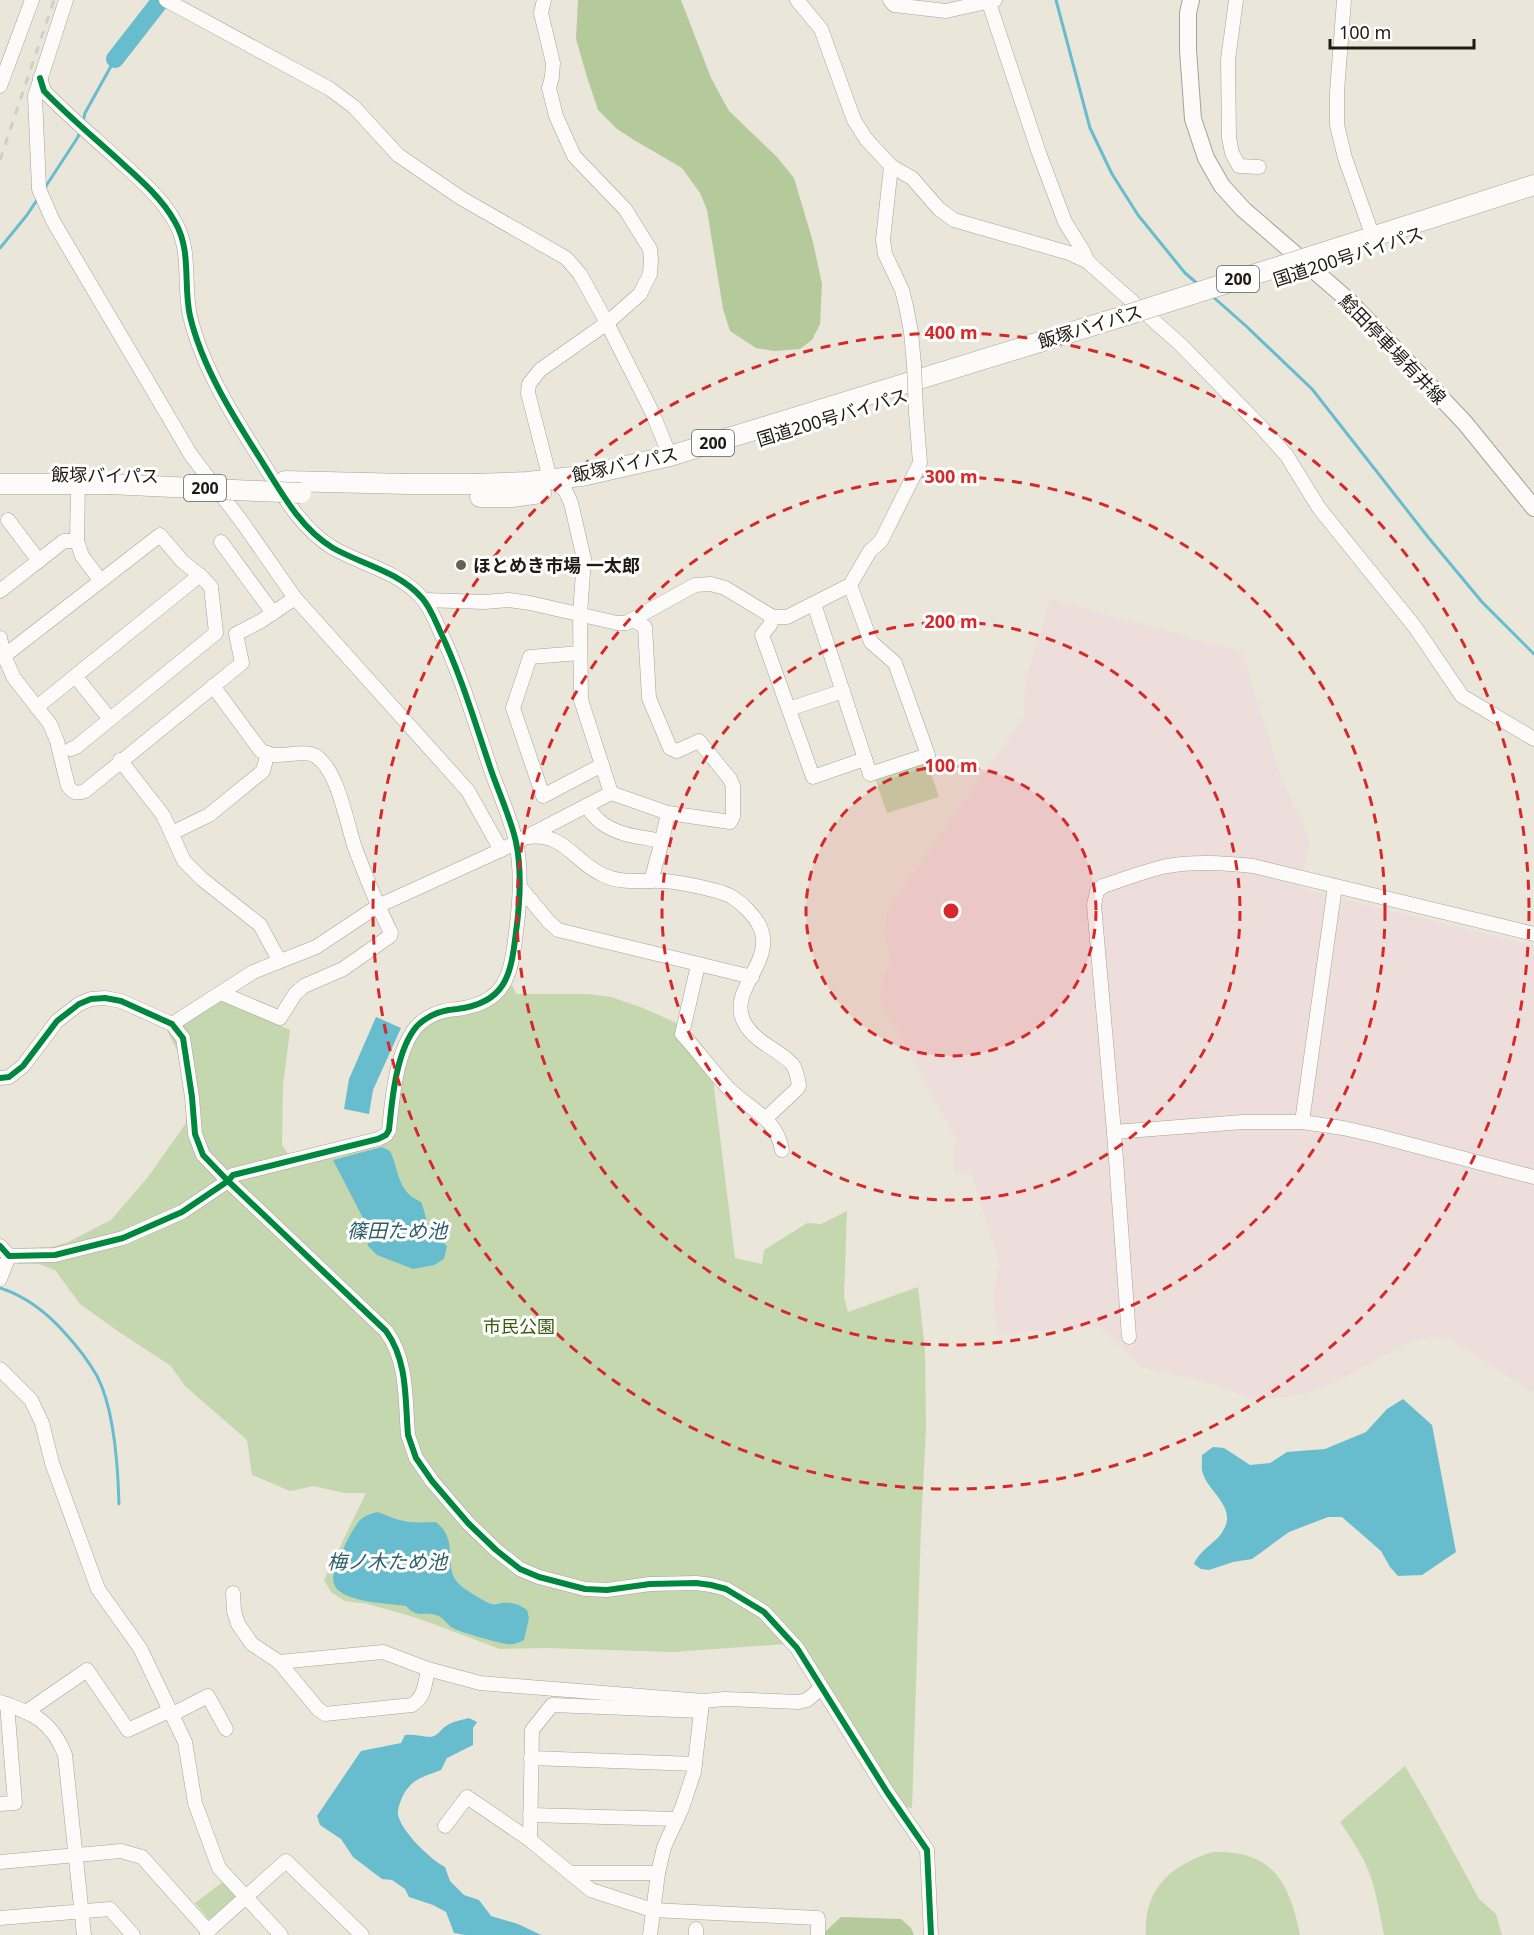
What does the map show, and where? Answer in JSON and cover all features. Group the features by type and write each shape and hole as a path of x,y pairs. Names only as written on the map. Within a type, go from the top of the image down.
{"highway":[{"name":"200","path":"1354,248 1373,237 1534,186"},
{"name":"国道200号バイパス","path":"0,484 78,484 107,479 458,497 512,496 558,485 614,481 674,466 1354,248 1534,198"},
{"name":"飯塚バイパス","path":"558,485 582,476 670,456 1132,319"},
{"name":"飯塚バイパス","path":"0,473 107,479"}],"main road":[{"name":"鯰田停車場有井線","path":"1191,0 1188,13 1188,50 1193,119 1206,158 1222,186 1244,210 1347,299 1382,335 1465,423 1534,508"}],"street":[{"path":"0,86 32,0"},
{"path":"66,0 35,96 39,189 53,221 191,456 242,522 295,598 468,790 501,850"},
{"path":"166,0 330,90 354,107 398,155 469,203 567,258 580,274 607,323 652,412 670,456"},
{"path":"544,0 541,13 553,63 549,88 556,116 574,156 625,209 650,249 650,274 640,294 607,323 540,370 528,384 528,393 558,485 575,513 584,559 580,614 581,700 611,794"},
{"path":"890,0 894,5 946,10 991,1 1039,153 1065,222 1088,262"},
{"path":"1236,0 1228,60 1229,138 1232,153 1239,166 1259,167"},
{"path":"1344,0 1337,92 1337,125 1345,158 1373,237"},
{"path":"804,3 821,29 854,120 866,139 891,166 912,177 939,209 954,220 1069,253 1088,262 1181,345 1269,435 1287,456 1318,508 1415,627 1462,696 1534,739"},
{"path":"0,1279 4,1251 55,1255 123,1238 182,1212 228,1181 233,1174 378,1140 386,1135 389,1130 395,1074 416,1027 433,1014 444,1010 482,1004 494,997 502,986 511,960 520,887 520,839 450,651 424,600 396,577 370,563 336,550 324,542 309,530 286,500 223,396 206,361 190,317 185,253 177,224 165,206 146,185 44,91 40,78"},
{"path":"424,600 484,602 509,600 626,623 695,585 711,584 725,588 773,617 787,617 850,585 870,551 881,541 920,463 911,332 902,290 885,254 883,240 891,166"},
{"path":"78,484 77,541 82,556 101,581"},
{"path":"8,520 39,561"},
{"path":"4,656 160,535 182,561 211,587 216,633 76,747 71,748"},
{"path":"0,591 64,541 77,541"},
{"path":"220,542 273,613"},
{"path":"228,576 242,571"},
{"path":"37,706 200,575"},
{"path":"814,604 870,774 927,755 895,663 871,642 850,585"},
{"path":"0,638 4,656 14,678 50,724 57,741 68,786 73,792 79,793 85,791 120,760 242,663 236,634 261,621 295,598"},
{"path":"773,617 762,635 813,777 865,759"},
{"path":"172,1024 254,972 316,946 378,906 501,850 611,794 668,813 732,821 733,786 730,779 699,741 677,750 670,748 649,698 645,627 634,620"},
{"path":"580,653 530,657 513,708 543,796 602,765"},
{"path":"75,676 110,720"},
{"path":"213,686 261,751 273,755 310,754 318,758 327,769 340,794 354,844 391,933 343,969 304,986 295,994 280,1018 221,993"},
{"path":"789,709 843,692"},
{"path":"172,833 209,815 263,771 268,753"},
{"path":"120,760 163,815 183,861 201,879 260,925 279,960"},
{"path":"586,806 602,823 614,830 662,841"},
{"path":"651,881 668,813"},
{"path":"520,839 539,835 551,838 598,873 614,880 664,881 731,896 747,910 760,928 762,954 741,999 740,1010 743,1022 755,1037 793,1065 799,1086 765,1118"},
{"path":"1129,1337 1094,904 1097,891 1103,886 1168,866 1201,862 1253,866 1534,934"},
{"path":"1302,1122 1335,885"},
{"path":"520,887 558,930 752,977"},
{"path":"698,964 682,1034 729,1089 765,1118 778,1134 782,1150"},
{"path":"0,1078 9,1077 23,1066 57,1021 79,1004 91,999 105,998 122,1001 172,1024 183,1038 195,1134 203,1155 387,1331 394,1341 402,1362 408,1435 423,1470 453,1506 507,1560 520,1569 539,1577 585,1589 607,1590 650,1584 696,1583 726,1589 764,1612 797,1648 904,1818 927,1850 931,1935"},
{"path":"1114,1132 1243,1122 1302,1122 1378,1136 1534,1176"},
{"path":"0,1369 31,1400 42,1422 52,1463 98,1589 140,1648 185,1742 195,1803 219,1868 245,1899 281,1935"},
{"path":"233,1593 234,1611 238,1624 252,1644 279,1662 318,1709 325,1714 412,1705 423,1695 428,1670"},
{"path":"279,1662 383,1652 428,1670 480,1683 702,1706"},
{"path":"26,1712 87,1670 128,1730 208,1696 226,1729"},
{"path":"530,1840 532,1730 552,1705 702,1706 725,1699 799,1702 807,1700 821,1688"},
{"path":"0,1804 15,1803 4,1703 39,1717 60,1741 65,1755 84,1935"},
{"path":"650,1935 652,1910 664,1846 682,1808 695,1764 702,1706"},
{"path":"531,1758 695,1764"},
{"path":"445,1826 467,1797 530,1840 591,1890 652,1910 818,1918 818,1935"},
{"path":"530,1815 677,1819"},
{"path":"0,1863 121,1851 142,1857 208,1933 286,1861 362,1935"},
{"path":"570,1873 658,1873"},
{"path":"0,1918 110,1909 133,1935"}],"shaded area":[{"path":"1050,599 1242,652 1280,774 1310,841 1298,888 1534,946 1534,1393 1450,1339 1432,1337 1405,1344 1344,1378 1303,1395 1248,1398 1222,1386 1141,1367 1099,1326 997,1334 993,1292 1000,1265 971,1173 954,1174 953,1147 958,1143 879,996 891,956 885,937 887,911 1024,717 1025,683"}],"green space":[{"path":"578,0 681,0 711,78 729,111 777,157 794,178 813,242 822,284 820,324 812,340 800,349 774,351 756,348 730,331 723,309 707,210 700,193 682,168 617,129 598,110 576,39"},
{"path":"926,759 939,797 887,813 874,776"},
{"name":"市民公園","path":"512,985 516,994 588,994 611,997 681,1025 713,1080 735,1258 762,1264 764,1250 807,1223 821,1224 847,1211 844,1297 848,1312 918,1287 925,1350 926,1427 912,1808 905,1807 801,1643 673,1652 500,1649 417,1618 368,1604 345,1601 331,1592 324,1580 366,1493 344,1493 314,1486 290,1491 252,1475 247,1440 185,1386 171,1366 80,1304 55,1270 39,1264 18,1264 18,1248 52,1247 66,1243 111,1220 148,1177 186,1123 185,1086 181,1058 168,1032 220,999 290,1030 283,1085 282,1145 290,1156 383,1142 400,1072 416,1037 425,1025 437,1017 489,1006"},
{"path":"1405,1766 1479,1899 1496,1914 1502,1935 1384,1935 1367,1867 1340,1822"},
{"path":"1213,1852 1234,1853 1250,1857 1264,1863 1275,1873 1290,1899 1300,1935 1146,1935 1149,1904 1163,1881 1185,1864"},
{"path":"224,1881 238,1897 210,1921 195,1903"},
{"path":"841,1917 901,1919 911,1928 914,1935 825,1935 826,1931"}],"water":[{"path":"376,1017 401,1028 373,1090 369,1114 344,1109 349,1079"},
{"name":"篠田ため池","path":"382,1147 390,1151 400,1180 407,1192 421,1202 430,1229 447,1246 444,1259 434,1265 413,1269 377,1255 368,1246 365,1222 333,1160"},
{"path":"1403,1399 1432,1425 1456,1552 1422,1575 1398,1576 1381,1551 1342,1517 1328,1517 1289,1532 1252,1559 1233,1562 1209,1570 1201,1569 1194,1564 1197,1558 1218,1538 1227,1521 1224,1507 1203,1474 1202,1455 1213,1447 1224,1448 1250,1465 1270,1463 1287,1452 1325,1449 1366,1432 1387,1409"},
{"name":"梅ノ木ため池","path":"378,1512 407,1522 436,1522 448,1538 452,1571 460,1585 489,1603 512,1603 527,1610 529,1618 524,1640 509,1644 486,1639 455,1629 436,1615 417,1614 406,1606 352,1598 337,1589 333,1581 334,1572 348,1538 361,1519"},
{"path":"469,1718 477,1722 473,1728 473,1745 447,1758 441,1770 411,1785 402,1797 398,1815 411,1837 425,1852 445,1867 450,1881 464,1895 479,1900 491,1916 518,1924 541,1935 454,1933 446,1912 409,1897 405,1889 392,1880 382,1879 353,1857 341,1839 320,1825 317,1816 361,1751 401,1743 405,1735 433,1736 449,1724"}],"waterway":[{"path":"115,59 161,0"},
{"path":"1056,0 1090,128 1112,174 1138,215 1185,273 1199,285"},
{"path":"83,122 85,113 115,59"},
{"path":"44,189 80,131"},
{"path":"0,248 39,197"},
{"path":"1211,295 1312,389 1482,602 1534,654"},
{"path":"0,1288 26,1300 50,1318 78,1348 97,1376 103,1389 111,1421 119,1504"}],"railway":[{"path":"0,160 54,0"}],"cycle path":[{"path":"0,1246 9,1256 55,1255 123,1238 182,1212 228,1181 233,1175 378,1139 386,1135 389,1130 400,1062 404,1048 417,1026 436,1014 473,1006 486,1000 503,984 512,961 520,887 518,853 511,824 455,665 427,605 413,589 402,581 344,554 321,540 292,508 229,409 202,354 188,304 184,245 175,222 159,199 44,91 40,78"},
{"path":"0,1078 9,1077 23,1066 57,1021 79,1004 91,999 105,998 121,1001 172,1024 183,1038 195,1134 203,1155 386,1331 402,1368 408,1435 416,1458 432,1481 468,1523 496,1550 520,1569 539,1577 585,1589 607,1590 650,1584 711,1585 726,1589 764,1612 797,1648 887,1792 927,1850 931,1935"}],"place":[{"name":"ほとめき市場 一太郎","path":"461,565"}]}
